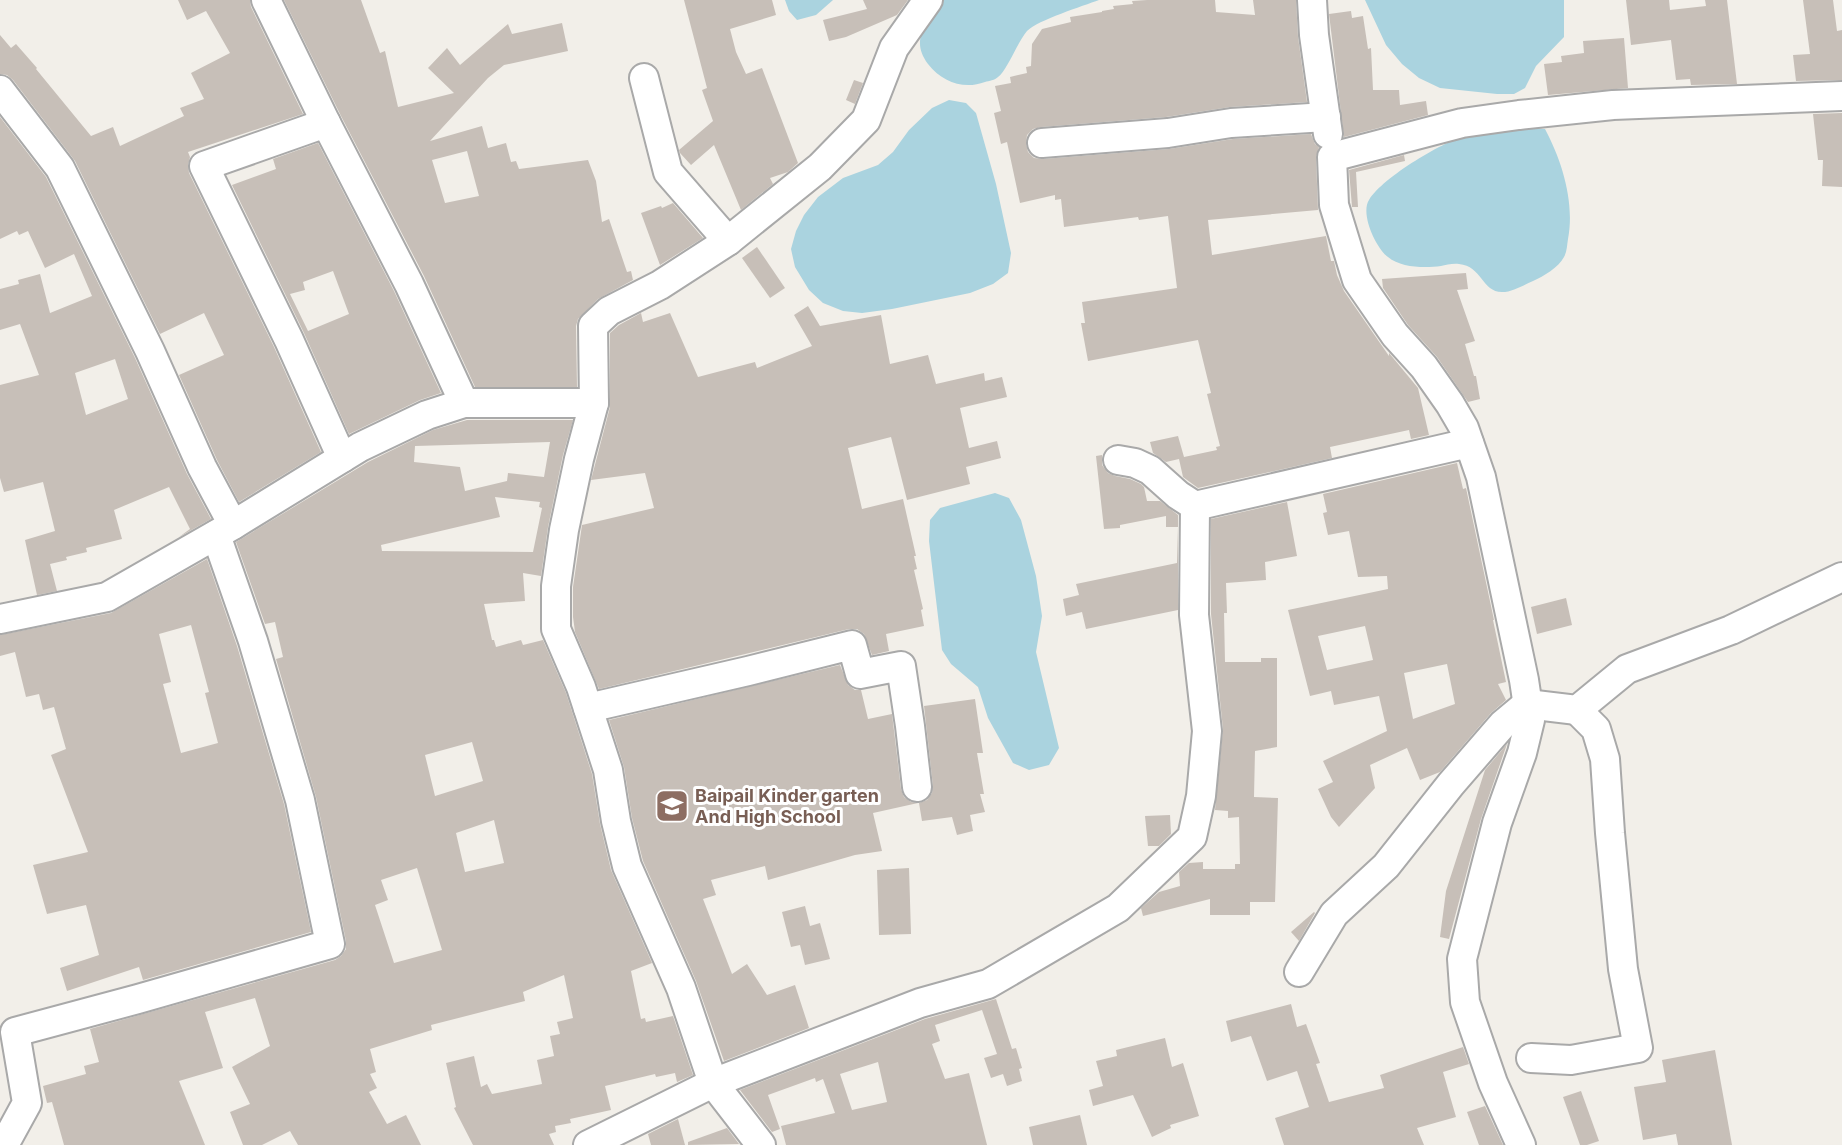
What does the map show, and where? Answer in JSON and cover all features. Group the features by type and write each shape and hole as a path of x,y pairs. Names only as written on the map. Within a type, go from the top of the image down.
{"street":[{"path":"266,0 409,284 464,403"},
{"path":"761,1145 712,1083 681,988 627,866 616,821 608,770 581,687 556,629 556,586 564,530 594,403 593,326 609,311 660,285 728,241 820,167 866,120 894,48 928,0"},
{"path":"1312,0 1314,35 1332,157 1334,205 1357,280 1395,335 1424,367 1464,429 1481,477 1524,681 1530,720 1522,753 1497,823 1462,959 1465,1002 1493,1083 1521,1145"},
{"path":"644,78 668,172 728,241"},
{"path":"0,90 60,168 150,351 202,467 225,530 253,641 300,800 330,944 15,1032 27,1103 4,1145"},
{"path":"1332,157 1462,123 1519,115 1613,105 1842,96"},
{"path":"1042,143 1168,132 1231,123 1326,117"},
{"path":"326,123 204,166 289,340 342,458"},
{"path":"1,617 107,597 225,530 360,447 427,415 464,403 594,403"},
{"path":"1118,459 1135,463 1149,470 1178,495 1195,506 1469,443"},
{"path":"588,1145 712,1083 920,1003 988,984 1118,908 1192,837 1201,796 1207,731 1194,615 1195,506"},
{"path":"1577,710 1628,669 1731,630 1842,577"},
{"path":"588,708 748,672 852,645 860,674 901,666 917,787"},
{"path":"1299,972 1334,914 1386,866 1451,784 1503,724 1527,704 1577,710 1596,729 1605,759 1623,969 1638,1048 1571,1060 1531,1058"}],"water":[{"path":"785,0 833,0 816,15 797,20 789,11"},
{"path":"944,0 1099,0 1050,18 1027,31 1005,69 995,79 961,85 940,76 928,64 920,46 923,30"},
{"path":"1365,0 1564,0 1564,37 1536,66 1525,88 1514,94 1440,88 1419,78 1402,64 1386,45"},
{"path":"949,100 966,103 976,113 996,184 1011,253 1008,273 993,284 970,293 892,309 862,313 843,311 823,303 809,290 795,267 791,249 804,215 818,197 843,178 878,165 893,152 909,130 932,108"},
{"path":"1530,128 1545,129 1557,154 1566,182 1570,225 1565,255 1554,268 1542,277 1510,291 1502,292 1490,288 1473,269 1467,266 1454,264 1435,267 1413,266 1393,261 1383,253 1374,239 1366,214 1369,200 1387,181 1431,151 1460,138 1471,134"},
{"path":"995,493 1009,498 1021,520 1036,576 1042,616 1036,652 1059,748 1049,765 1029,770 1013,763 988,718 978,687 951,664 942,650 929,541 930,520 940,508"}],"building":[{"path":"178,0 250,0 251,7 303,114 188,152 189,173 274,347 321,452 239,502 217,460 179,375 224,355 204,313 160,334 75,161 13,80 7,75 0,74 0,35 11,48 16,44 91,136 113,127 120,146 184,116 180,108 204,99 191,73 230,53 206,11 187,20"},
{"path":"284,0 361,0 380,53 385,51 398,107 454,93 428,68 447,48 460,65 508,24 512,34 562,23 568,51 504,65 488,78 430,141 482,126 488,148 506,143 511,162 516,161 519,169 588,160 596,181 602,222 609,219 627,272 631,271 633,280 598,299 578,319 576,326 577,387 475,387 424,276","holes":["467,151 479,196 445,203 432,160"]},
{"path":"684,0 772,0 776,15 730,29 736,52 746,74 762,68 798,163 788,172 770,178 773,184 741,210 714,145 691,165 679,150 713,121 702,90 707,88"},
{"path":"863,0 908,0 897,15 846,37 829,41 823,20 867,9"},
{"path":"1215,0 1216,12 1255,15 1253,0 1296,0 1298,37 1307,102 1230,107 1166,117 1041,127 1033,129 1027,135 1028,152 1034,158 1043,159 1169,149 1233,139 1311,134 1315,144 1319,147 1316,158 1318,210 1208,220 1212,255 1326,236 1331,261 1334,261 1344,291 1389,356 1389,353 1418,388 1429,435 1411,439 1409,430 1330,447 1332,458 1198,488 1183,477 1179,459 1166,462 1153,453 1150,442 1178,436 1184,457 1217,450 1216,447 1220,446 1207,394 1211,393 1198,340 1088,361 1081,323 1085,323 1082,302 1177,288 1168,216 1139,220 1138,217 1064,227 1061,199 1055,200 1055,195 1020,203 1007,142 1001,144 994,113 1001,111 995,86 1011,83 1010,77 1027,73 1026,67 1031,66 1032,44 1042,29 1071,22 1070,17 1114,9 1113,6 1133,4 1132,1"},
{"path":"1626,0 1669,0 1670,10 1706,6 1705,0 1727,0 1737,84 1691,85 1690,79 1676,80 1671,40 1631,45"},
{"path":"1803,0 1833,0 1837,31 1842,30 1842,80 1796,81 1793,55 1810,54"},
{"path":"1351,11 1352,18 1363,16 1368,49 1371,48 1373,90 1399,90 1400,105 1426,101 1428,115 1344,137 1329,14"},
{"path":"1624,38 1628,88 1548,95 1544,64 1562,62 1561,56 1584,53 1583,41"},
{"path":"854,80 863,83 855,104 846,100"},
{"path":"1842,113 1842,187 1822,186 1823,160 1818,160 1813,114"},
{"path":"0,117 46,177 135,358 187,474 211,519 179,537 190,529 169,487 114,510 122,539 86,548 87,552 50,564 57,591 37,595 25,540 55,531 43,482 4,492 0,478 0,385 39,375 20,324 0,330 0,289 19,284 18,280 40,274 50,313 92,296 74,254 45,268 28,231 19,235 17,231 0,239","holes":["115,359 128,399 86,415 75,373"]},
{"path":"318,143 394,291 441,393 420,400 349,434 304,333 232,185 276,169 273,159","holes":["333,271 349,314 308,331 290,294 305,290 303,282"]},
{"path":"1404,155 1405,161 1356,172 1358,207 1352,207 1349,170"},
{"path":"673,203 703,238 660,265 641,213"},
{"path":"757,247 785,288 770,298 742,258"},
{"path":"1466,273 1468,289 1457,290 1475,341 1465,344 1474,376 1476,376 1480,399 1468,402 1437,357 1408,325 1383,288 1382,279"},
{"path":"808,306 820,326 881,315 890,364 928,355 936,384 984,373 985,381 1002,377 1007,397 960,408 969,448 997,441 1001,458 966,467 970,484 907,500 891,437 848,448 862,509 903,499 916,556 914,556 917,569 914,570 923,609 921,610 924,626 886,634 889,651 872,655 864,634 857,629 849,629 599,689 575,632 573,617 573,587 582,525 654,508 645,473 591,480 610,407 610,333 619,325 641,313 643,322 670,313 698,377 755,362 757,368 812,346 794,315"},
{"path":"467,420 573,420 548,527 541,576 523,573 525,601 484,604 492,640 496,647 521,640 523,645 543,640 566,693 592,774 600,824 611,870 652,963 631,971 641,1019 645,1018 646,1022 673,1016 693,1075 677,1082 675,1073 656,1077 655,1074 605,1086 611,1110 570,1119 571,1123 555,1126 556,1132 549,1134 554,1145 473,1145 454,1108 456,1107 446,1063 474,1056 481,1087 487,1084 492,1094 542,1084 537,1060 554,1056 550,1036 560,1034 557,1022 573,1018 564,975 523,992 525,1001 431,1025 432,1030 370,1049 376,1072 370,1074 377,1088 369,1092 387,1124 406,1115 421,1145 298,1145 290,1131 262,1145 243,1145 230,1112 250,1104 232,1067 270,1046 255,998 205,1012 223,1068 179,1081 205,1145 64,1145 52,1102 47,1103 43,1086 86,1074 84,1066 99,1062 90,1029 335,960 346,949 316,797 276,659 283,657 275,622 265,624 236,542 368,462 433,430","holes":["550,442 544,477 508,473 507,481 465,491 460,467 414,462 415,446","495,497 540,502 539,507 542,508 533,552 382,551 381,545 500,517","472,742 483,781 435,796 425,755","494,820 504,863 465,872 456,833","417,868 442,950 394,963 375,905 388,900 381,880"]},
{"path":"1102,455 1102,465 1108,473 1141,484 1144,487 1147,501 1160,501 1178,515 1178,527 1166,527 1166,516 1120,525 1120,528 1104,529 1096,456"},
{"path":"1457,463 1463,489 1466,488 1506,682 1498,684 1506,700 1491,713 1440,772 1420,780 1407,748 1370,765 1375,788 1339,827 1331,817 1318,789 1333,782 1323,761 1387,731 1379,696 1334,705 1331,691 1310,696 1288,610 1388,589 1387,576 1358,577 1349,531 1328,535 1323,513 1327,512 1323,494","holes":["1365,626 1373,660 1327,670 1318,636","1447,664 1455,704 1413,719 1404,673"]},
{"path":"1287,502 1297,556 1265,562 1266,580 1226,583 1227,613 1224,613 1225,662 1261,662 1261,658 1277,658 1277,747 1255,751 1254,797 1278,798 1275,902 1250,902 1250,915 1210,915 1210,899 1143,916 1141,908 1159,892 1180,886 1179,872 1189,863 1203,862 1203,869 1235,869 1235,864 1240,864 1239,817 1228,818 1228,811 1215,810 1223,729 1211,614 1211,519"},
{"path":"1178,527 1178,610 1086,629 1082,612 1066,616 1063,599 1079,595 1076,584 1177,563"},
{"path":"207,559 237,646 284,804 311,932 143,980 139,967 67,991 60,968 99,955 86,905 47,914 33,865 88,852 51,755 66,749 54,707 43,710 39,694 26,697 15,652 0,656 0,635 111,613","holes":["191,625 209,692 205,693 218,743 181,753 163,684 171,682 159,634"]},
{"path":"1566,598 1572,625 1537,634 1531,607"},
{"path":"840,665 848,685 855,690 861,690 868,719 892,714 901,789 904,797 911,802 918,803 873,813 882,851 855,855 768,880 765,866 711,880 716,895 703,899 732,974 747,964 767,995 795,985 809,1028 724,1061 696,981 643,861 632,818 624,767 609,720"},
{"path":"975,699 983,753 977,753 984,794 980,794 985,812 970,815 973,831 957,835 952,817 922,821 919,803 927,800 932,793 933,786 924,706"},
{"path":"1507,744 1481,819 1449,939 1440,937 1446,891 1485,770"},
{"path":"1170,815 1171,834 1159,846 1148,846 1145,816"},
{"path":"909,868 911,934 879,935 877,870"},
{"path":"805,906 810,926 820,923 830,959 805,965 800,945 791,947 782,912"},
{"path":"1315,913 1299,941 1291,932"},
{"path":"996,999 1012,1049 1016,1048 1022,1068 1019,1069 1022,1081 1007,1086 1003,1074 991,1078 984,1058 997,1054 982,1010 935,1025 940,1041 932,1044 945,1079 969,1073 987,1145 786,1145 781,1126 835,1113 823,1079 816,1082 815,1078 768,1095 780,1129 772,1132 740,1090 925,1019","holes":["878,1062 887,1102 852,1110 840,1074"]},
{"path":"1291,1004 1297,1027 1306,1024 1320,1063 1316,1064 1329,1102 1384,1088 1380,1075 1463,1047 1469,1064 1443,1072 1456,1117 1417,1128 1424,1145 1284,1145 1275,1118 1309,1107 1297,1071 1267,1081 1251,1036 1231,1042 1226,1021"},
{"path":"1165,1038 1172,1067 1183,1063 1199,1116 1170,1125 1171,1128 1152,1137 1133,1095 1093,1106 1089,1090 1103,1086 1096,1061 1117,1056 1116,1050"},
{"path":"1715,1050 1732,1145 1678,1145 1676,1134 1643,1140 1634,1087 1666,1082 1662,1060"},
{"path":"1581,1091 1599,1141 1587,1145 1580,1145 1563,1097"},
{"path":"1485,1106 1503,1145 1479,1145 1467,1112"},
{"path":"1080,1115 1087,1145 1033,1145 1029,1127"},
{"path":"678,1119 685,1145 651,1145 648,1134"},
{"path":"727,1128 739,1144 688,1145 688,1142"}],"place":[{"name":"Baipail Kinder garten And High School","path":"672,806"}]}
